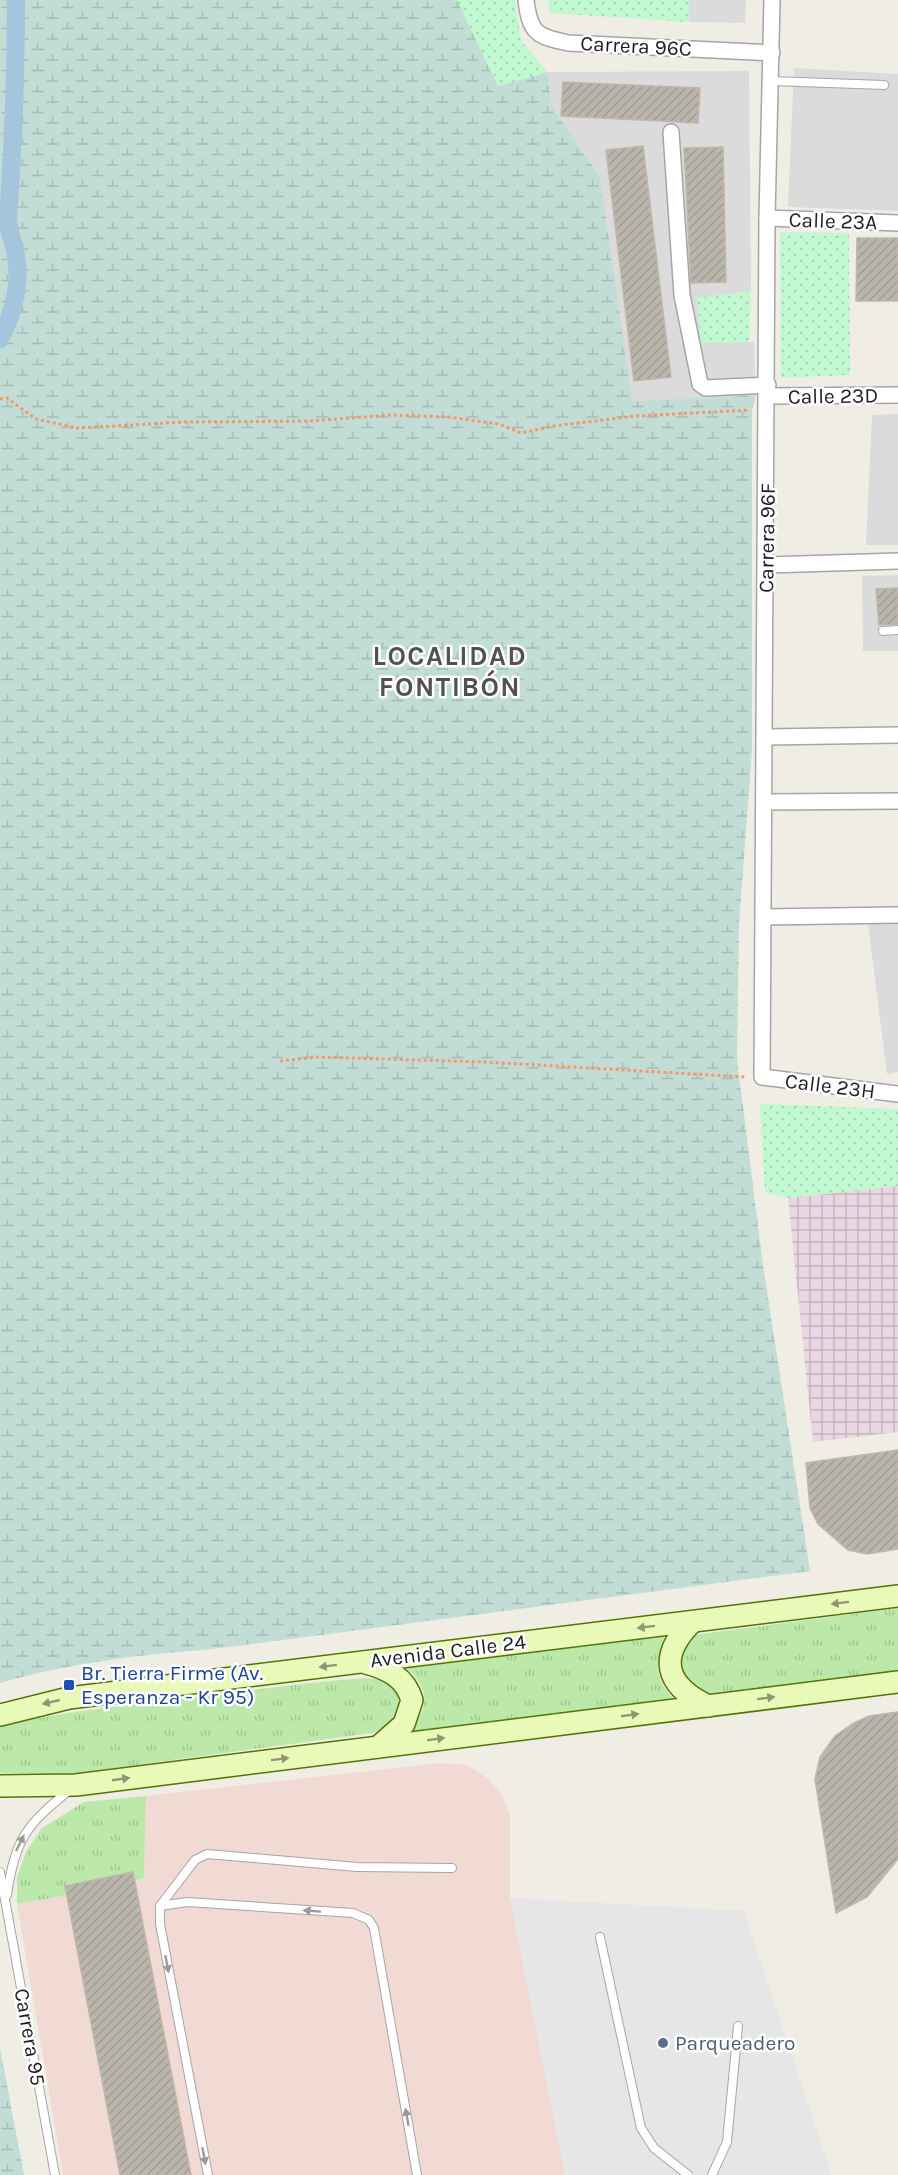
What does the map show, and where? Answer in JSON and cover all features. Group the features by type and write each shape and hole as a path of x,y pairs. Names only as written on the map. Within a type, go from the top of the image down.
{"main road":[{"name":"Avenida Calle 24","path":"0,1715 69,1698 898,1596"},
{"path":"692,1622 672,1645 669,1657 670,1671 686,1693 708,1706"},
{"path":"361,1662 393,1674 409,1689 412,1700 404,1724 378,1747"},
{"path":"0,1786 76,1785 898,1682"}],"street":[{"name":"Carrera 96C","path":"526,0 529,22 535,31 544,37 568,43 772,53"},
{"name":"Carrera 96F","path":"762,1077 768,412 767,218 772,0"},
{"name":"Calle 23D","path":"671,132 682,295 700,384 706,388 898,395"},
{"name":"Calle 23A","path":"767,218 898,223"},
{"path":"767,565 898,561"},
{"path":"765,737 898,735"},
{"path":"765,802 898,801"},
{"path":"764,917 898,915"},
{"name":"Calle 23H","path":"762,1077 898,1094"}],"lane":[{"path":"771,81 884,85"},
{"path":"883,631 898,630"},
{"name":"Carrera 95","path":"7,1899 12,1862 20,1840 31,1824 76,1785"},
{"path":"208,2175 162,1938 160,1906 195,1860 207,1854 345,1866 452,1868"},
{"name":"Carrera 95","path":"0,1872 7,1899 55,2175"},
{"path":"160,1906 173,1903 210,1904 353,1913 369,1920 374,1928 417,2175"},
{"path":"600,1936 641,2128 654,2148 688,2175"},
{"path":"712,2175 727,2142 738,2026"}],"path":[{"path":"0,399 7,398 36,419 46,423 77,428 185,422 311,421 392,415 449,417 499,424 521,433 554,426 635,416 752,410 768,412"},
{"path":"280,1060 317,1057 464,1061 723,1077 762,1077"}],"shaded area":[{"path":"689,0 746,0 745,23 689,22"},
{"path":"794,68 898,74 898,211 788,207"},
{"path":"749,71 751,291 698,298 749,342 754,342 756,395 631,401 600,177 552,107 547,72"},
{"path":"898,414 898,545 866,545 872,415"},
{"path":"898,575 898,651 863,651 862,576"},
{"path":"868,923 898,923 898,1072 887,1074"},
{"path":"898,1186 898,1432 813,1442 788,1198"},
{"path":"440,1763 467,1765 489,1779 502,1795 510,1815 510,1898 565,2175 63,2175 17,1904 105,1889 144,1878 146,1796"},
{"name":"Parqueadero","path":"510,1898 744,1911 832,2175 565,2175"}],"green space":[{"path":"0,0 457,0 498,86 547,72 552,107 600,177 632,401 756,395 752,410 752,750 739,923 737,1059 762,1258 810,1571 213,1649 106,1660 0,1683"},
{"path":"457,0 515,0 521,40 547,72 498,86"},
{"path":"548,0 689,0 689,22 550,13"},
{"path":"780,232 849,233 850,375 781,378"},
{"path":"751,291 749,342 701,343 697,298"},
{"path":"760,1104 898,1109 898,1186 788,1198 765,1192"},
{"path":"898,1608 898,1672 717,1695 704,1692 694,1686 678,1668 683,1647 693,1635"},
{"path":"665,1635 659,1653 658,1670 663,1685 675,1700 409,1733 420,1715 424,1698 419,1683 405,1666"},
{"path":"368,1678 386,1681 398,1689 400,1706 393,1721 373,1733 70,1774 0,1773 0,1726 54,1715"},
{"path":"146,1796 144,1878 105,1889 17,1904 17,1877 27,1850 42,1828 84,1802"},
{"path":"0,2048 24,2175 0,2175"}],"building":[{"path":"563,82 700,88 698,123 561,116"},
{"path":"643,146 671,377 634,381 606,150"},
{"path":"723,147 726,282 691,283 684,148"},
{"path":"857,238 898,238 898,301 856,301"},
{"path":"898,588 898,624 879,625 876,589"},
{"path":"898,1450 898,1549 867,1554 848,1550 818,1524 810,1508 806,1463"},
{"path":"898,1712 898,1859 867,1897 836,1913 815,1779 820,1757 835,1736 854,1723 869,1716"},
{"path":"133,1872 191,2175 120,2175 65,1886"}],"waterway":[{"path":"0,339 13,307 18,274 8,220 14,110 16,0"}],"place":[{"name":"Br. Tierra Firme (Av. Esperanza - Kr 95)","path":"69,1685"},
{"name":"Parqueadero","path":"663,2043"}],"district":[{"name":"LOCALIDAD FONTIBÓN","path":"450,672"}]}
